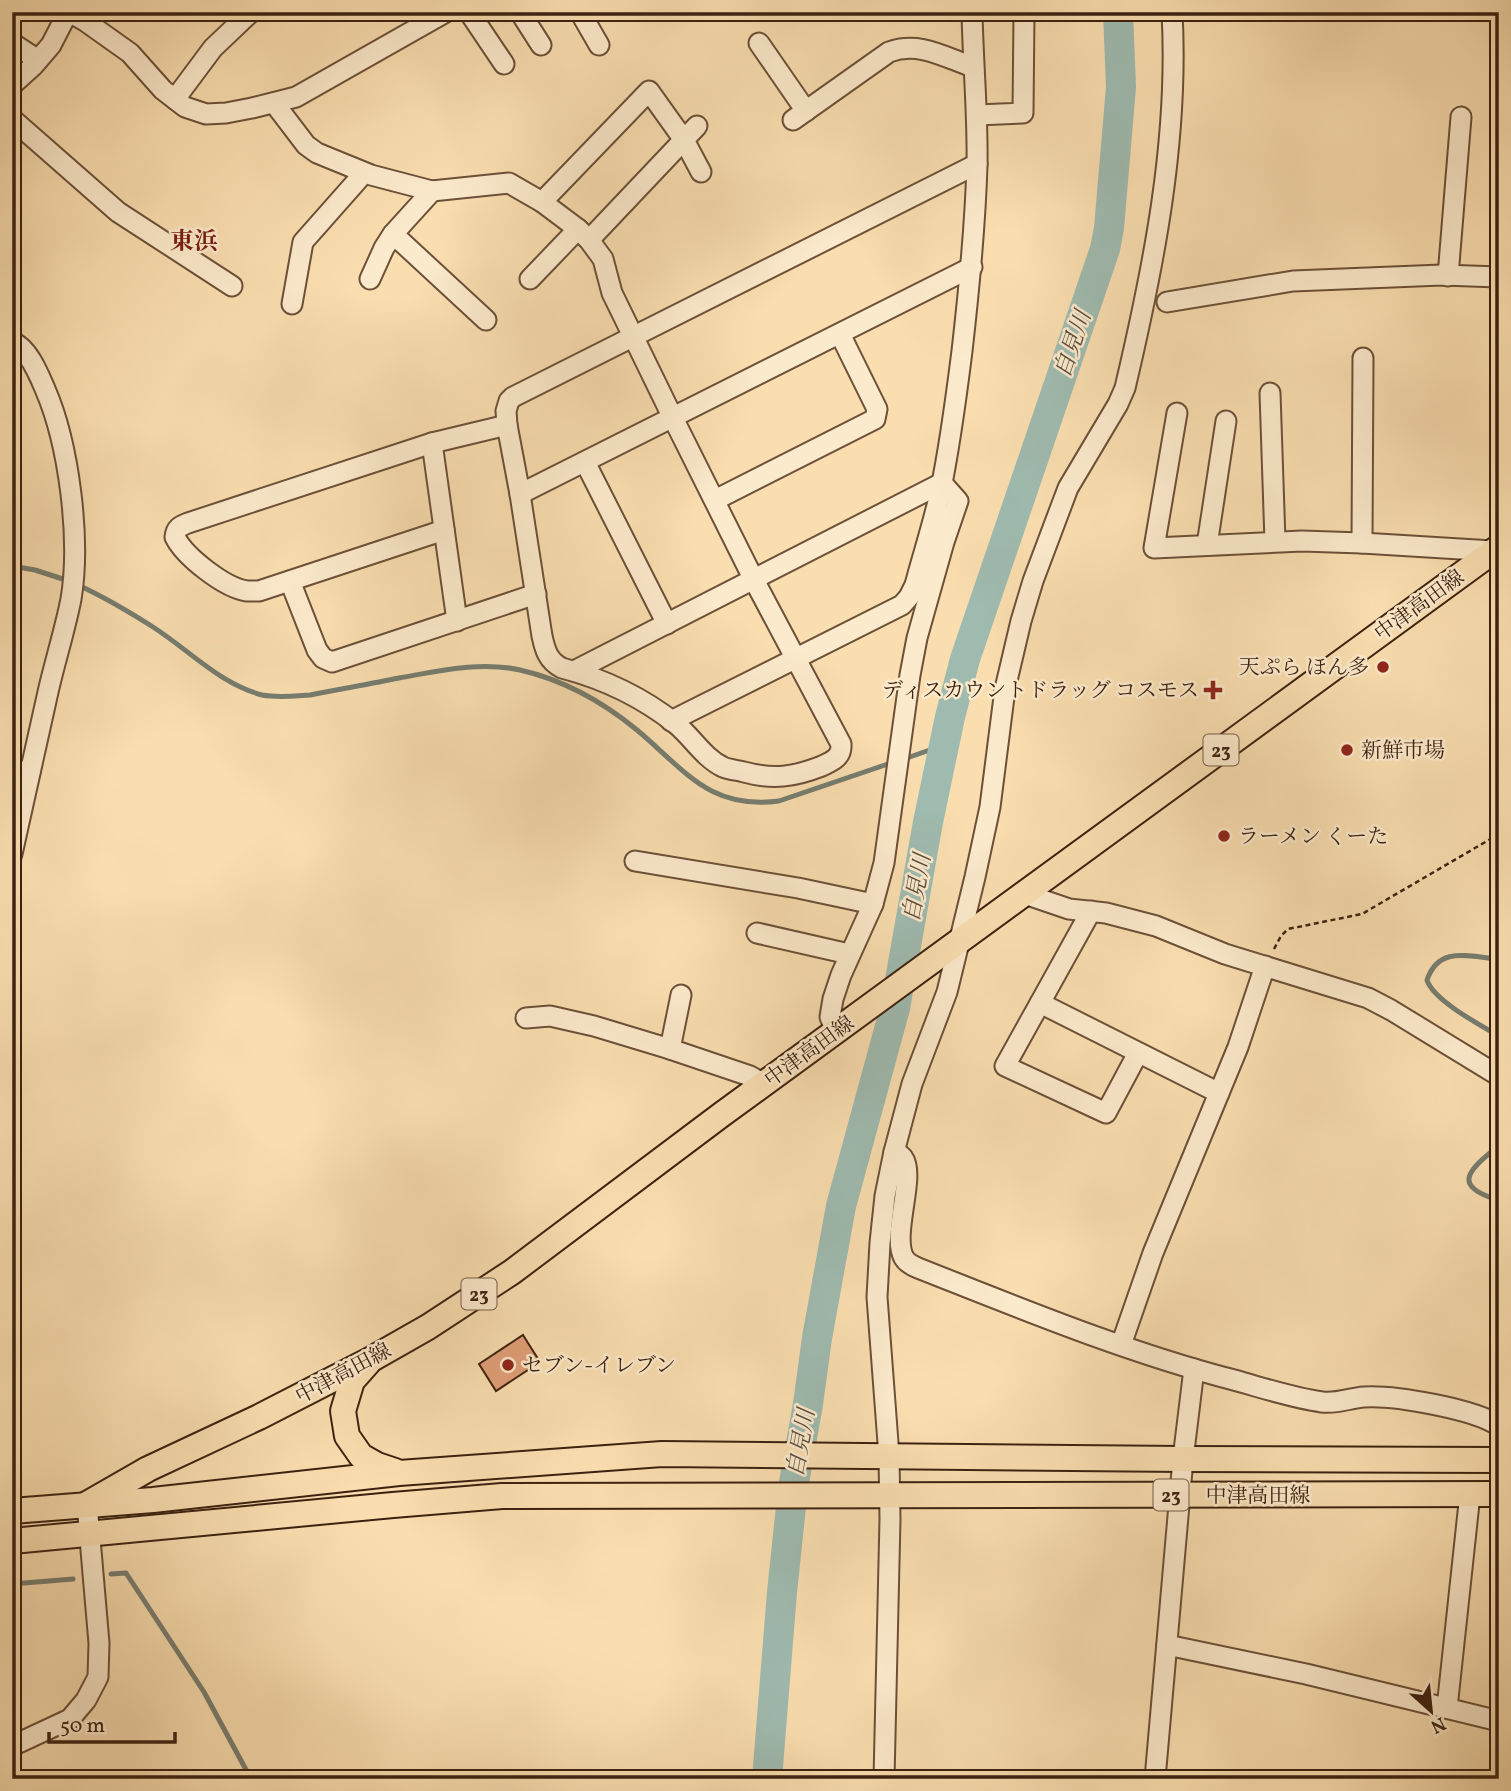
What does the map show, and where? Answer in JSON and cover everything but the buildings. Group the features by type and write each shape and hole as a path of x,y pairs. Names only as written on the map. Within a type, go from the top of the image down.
{"main road":[{"name":"中津高田線","path":"87,1504 148,1469 259,1417 370,1360 428,1327 512,1272 764,1084 1496,549"},
{"path":"370,1360 352,1381 343,1411 347,1436 361,1456 399,1473"},
{"name":"中津高田線","path":"12,1511 153,1500 399,1473 662,1454 1499,1460"},
{"path":"148,1469 145,1489 161,1509 169,1513 270,1507 327,1511"},
{"name":"中津高田線","path":"12,1541 502,1496 1499,1494"}],"street":[{"path":"12,85 51,45 69,12 130,53 163,90 185,107 205,114 226,113 296,97 446,12"},
{"path":"175,99 213,48 251,12"},
{"path":"469,12 504,64"},
{"path":"520,12 541,45"},
{"path":"580,12 600,45"},
{"path":"671,720 902,605 915,585 942,483 971,267 977,164 972,12"},
{"path":"977,115 1023,113 1024,12"},
{"path":"884,1779 890,1520 889,1456 877,1297 885,1196 912,1084 947,992 951,947 986,831 1005,690 1020,621 1032,581 1068,488 1125,388 1152,268 1162,202 1173,92 1172,12"},
{"path":"12,43 38,60"},
{"path":"759,43 799,116 889,52 899,48 925,50 973,67"},
{"path":"542,202 649,91 691,133 701,172"},
{"path":"274,103 306,145 317,153 364,173 432,191 509,183 542,202 584,235 603,259 612,293 633,337 754,580 841,744 840,753 833,761 802,774 788,777 749,774 725,768 712,760 671,720 631,694 554,664 545,649 507,425 506,411 509,401 513,397 633,337 977,164"},
{"path":"1448,276 1461,117"},
{"path":"12,119 118,212 232,286"},
{"path":"530,279 584,235 691,133"},
{"path":"292,304 303,242 364,173"},
{"path":"370,279 393,234 432,191"},
{"path":"393,234 486,320"},
{"path":"520,494 971,267"},
{"path":"1167,302 1293,281 1499,277"},
{"path":"715,500 875,419 877,409 840,334"},
{"path":"12,342 24,350 35,367 52,405 63,442 74,519 71,598 21,771 12,854"},
{"path":"1362,543 1363,358"},
{"path":"1270,393 1275,541"},
{"path":"1177,413 1154,548 1275,541 1496,549"},
{"path":"1207,545 1226,421"},
{"path":"444,530 259,591 238,589 210,572 183,549 175,537 176,530 188,523 432,443 507,425"},
{"path":"432,443 457,621"},
{"path":"585,461 667,624"},
{"path":"574,671 942,483"},
{"path":"837,1031 830,1017 841,975 873,904 884,863 917,638 958,501 942,483"},
{"path":"290,581 317,650 323,658 332,662 536,594"},
{"path":"635,861 798,888 873,904"},
{"path":"1025,894 1069,909 1133,919 1225,954 1354,993 1381,1004 1499,1076"},
{"path":"1091,911 1005,1066 1107,1113 1138,1054"},
{"path":"757,933 849,954"},
{"path":"1121,1345 1153,1253 1248,1018 1265,965"},
{"path":"670,1049 681,995"},
{"path":"1040,1003 1219,1093"},
{"path":"526,1018 550,1016 571,1020 670,1049 750,1076 764,1084"},
{"path":"894,1152 901,1155 907,1170 900,1241 905,1260 918,1268 1059,1324 1194,1369 1309,1400 1338,1402 1390,1398 1475,1415 1499,1426"},
{"path":"1155,1779 1183,1459 1194,1369"},
{"path":"1447,1708 1470,1494"},
{"path":"12,1746 70,1719 86,1700 97,1677 99,1643 87,1504"},
{"path":"1167,1645 1306,1674 1499,1721"}],"path":[{"path":"1265,965 1281,936 1288,929 1362,914 1499,834"}],"waterway":[{"name":"自見川","path":"767,1779 793,1488 841,1206 895,1008 928,822 965,659 1105,249 1121,87 1118,12"},
{"path":"12,566 69,581"},
{"path":"78,585 153,627 232,683 262,695 310,695 460,668 505,667 536,674 597,701 637,730 700,784 734,799 779,801 894,762"},
{"path":"904,759 944,745"},
{"path":"1499,959 1447,957 1432,969 1427,980 1447,1004 1499,1036"},
{"path":"1499,1146 1474,1168 1469,1179 1475,1190 1499,1201"},
{"path":"111,1574 126,1573 204,1692 251,1779"},
{"path":"12,1584 73,1579"}],"place":[{"name":"天ぷら ほん多","path":"1383,667"},
{"name":"ディスカウントドラッグ コスモス","path":"1213,690"},
{"name":"新鮮市場","path":"1347,750"},
{"name":"ラーメン くーた","path":"1224,836"},
{"name":"セブン-イレブン","path":"508,1365"}],"district":[{"name":"東浜","path":"194,241"}]}
